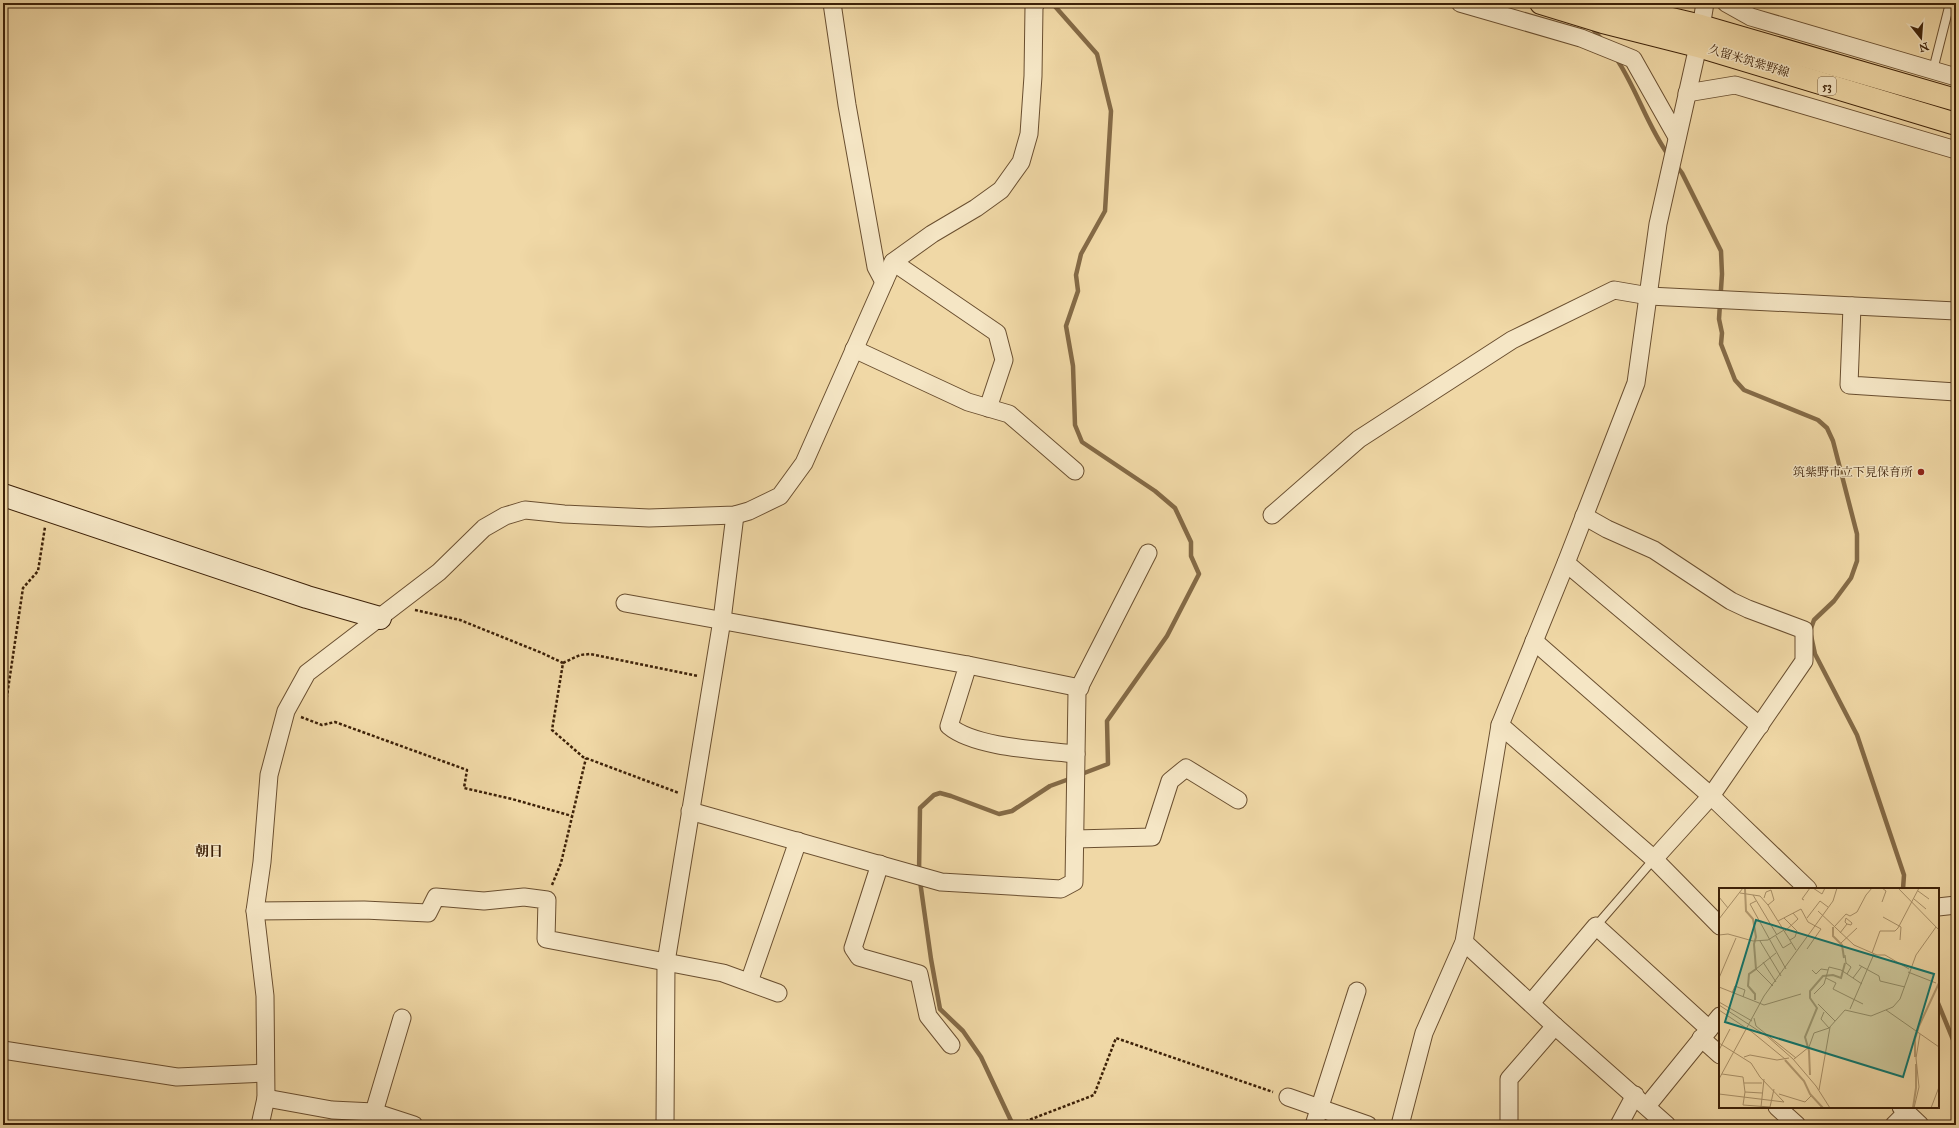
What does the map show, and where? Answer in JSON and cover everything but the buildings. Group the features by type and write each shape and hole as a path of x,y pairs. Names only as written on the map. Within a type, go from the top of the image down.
{"main road":[{"name":"久留米筑紫野線","path":"1541,3 1603,22 1699,36 1956,100"},
{"name":"久留米筑紫野線","path":"1604,3 1956,124"}],"street":[{"path":"832,3 847,105 876,267 884,282"},
{"path":"260,1125 266,1098 265,996 255,911 262,862 269,775 286,711 307,673 439,572 484,528 504,516 525,510 564,514 649,518 735,515 749,511 780,496 804,463 893,262 932,234 976,208 1000,190 1020,162 1029,134 1033,76 1034,7 1036,3"},
{"path":"1460,3 1581,38 1633,59 1678,137"},
{"path":"1400,1125 1424,1033 1464,942 1500,724 1566,563 1636,383 1658,224 1678,137 1705,3"},
{"path":"1726,3 1751,17 1956,77"},
{"path":"1687,93 1735,85 1956,150"},
{"path":"893,262 997,333 1004,360 988,408"},
{"path":"1272,514 1359,439 1512,340 1614,290 1649,296 1956,311"},
{"path":"1852,306 1849,385 1956,392"},
{"path":"854,349 968,402 1009,414 1075,471"},
{"path":"3,495 307,597 380,618"},
{"path":"665,1125 666,962 722,620 735,515"},
{"path":"1584,516 1607,529 1654,550 1732,601 1748,609 1804,630 1804,661 1711,796 1654,860"},
{"path":"691,805 798,841 941,882 1061,889 1074,882 1077,692 1148,553"},
{"path":"1566,563 1760,726"},
{"path":"625,603 968,665 1080,688"},
{"path":"1534,641 1711,796 1807,888"},
{"path":"968,665 950,726 957,732 993,744 1076,754"},
{"path":"1500,724 1654,860 1719,925"},
{"path":"1075,839 1152,837 1170,781 1186,768 1238,800"},
{"path":"749,982 798,841"},
{"path":"880,864 853,948 859,957 919,974 928,1016 951,1045"},
{"path":"255,911 364,910 428,913 436,897 484,901 524,897 546,900 546,939 723,973 778,993"},
{"path":"1939,907 1956,905"},
{"path":"1531,1003 1596,926 1705,1033 1719,1054"},
{"path":"1464,942 1555,1026 1667,1125"},
{"path":"1314,1125 1357,991"},
{"path":"1619,1125 1719,1017"},
{"path":"374,1112 402,1018"},
{"path":"1509,1125 1510,1079 1555,1026"},
{"path":"3,1050 177,1077 265,1073"},
{"path":"1288,1097 1368,1125"},
{"path":"266,1098 332,1110 374,1112 414,1125"},
{"path":"1778,1108 1797,1125"},
{"path":"1894,1125 1904,1110 1920,1125"}],"lane":[{"path":"1932,70 1950,3"},
{"path":"1596,926 1654,860"}],"path":[{"path":"3,723 23,588 38,571 48,510"},
{"path":"398,602 411,609 460,620 542,652 563,663"},
{"path":"563,663 580,655 590,654 712,679"},
{"path":"563,663 552,730 586,758 691,805"},
{"path":"286,711 322,725 335,722 467,770 464,788 512,799 572,816"},
{"path":"546,900 561,863 586,758"},
{"path":"1016,1125 1094,1095 1116,1038 1288,1097"}],"waterway":[{"path":"1052,3 1097,54 1111,111 1105,211 1081,254 1076,275 1078,291 1066,326 1073,366 1075,425 1082,442 1155,491 1175,508 1191,542 1191,556 1199,574 1167,636 1107,721 1108,764 1079,775"},
{"path":"1585,3 1588,11"},
{"path":"1592,28 1603,41"},
{"path":"1616,58 1630,82 1654,132 1669,156"},
{"path":"1676,165 1682,173 1721,251 1722,274 1719,319 1722,333 1721,344 1735,380 1744,390 1818,420 1827,428 1833,441 1857,534 1857,561 1851,578 1834,601 1814,620 1810,631 1815,654 1857,735 1904,875 1903,888"},
{"path":"919,873 920,808 934,795 940,793 951,796 999,814 1012,811 1050,786 1072,778"},
{"path":"920,881 940,1009 963,1031 981,1057 1013,1125"},
{"path":"1939,1005 1956,1047"}],"place":[{"name":"筑紫野市立下見保育所","path":"1921,472"}],"district":[{"name":"朝日","path":"209,851"}]}
